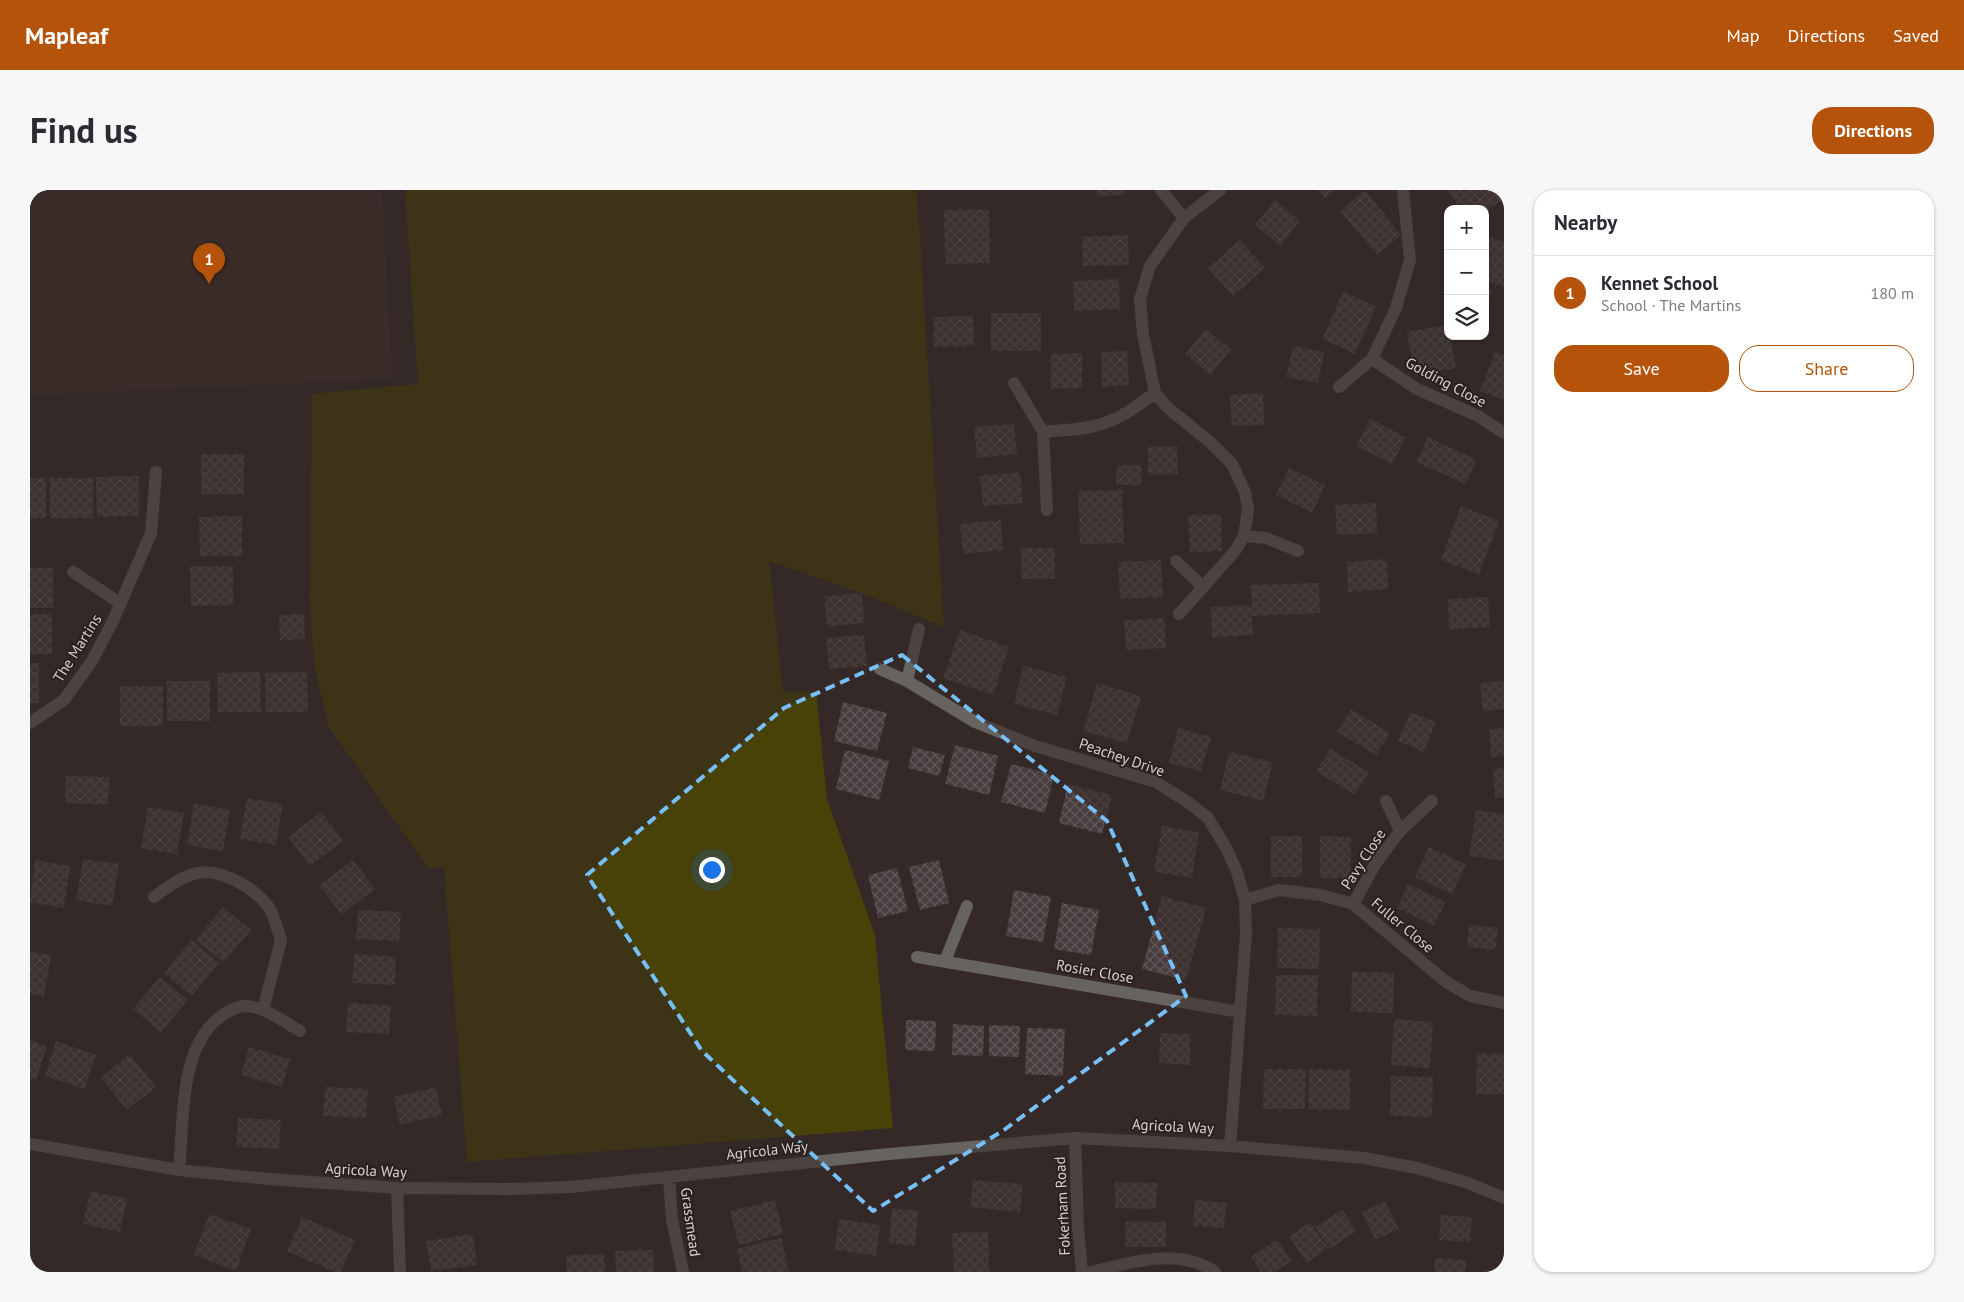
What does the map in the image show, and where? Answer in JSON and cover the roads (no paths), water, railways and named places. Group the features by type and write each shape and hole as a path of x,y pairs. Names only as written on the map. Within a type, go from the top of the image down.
{"street":[{"path":"1161,190 1184,218"},
{"path":"1179,614 1235,551 1244,536 1248,509 1245,492 1232,464 1210,442 1168,408 1155,393 1143,334 1140,299 1150,266 1184,218 1220,190"},
{"path":"1339,387 1372,359 1396,308 1410,260 1403,190"},
{"name":"Golding Close","path":"1372,359 1417,389 1478,416 1504,433"},
{"path":"1014,383 1043,432 1047,510"},
{"path":"1043,432 1104,424 1155,393"},
{"name":"The Martins","path":"30,723 64,700 92,661 120,604 151,532 156,472"},
{"path":"1244,536 1266,538 1298,551"},
{"path":"1176,561 1203,587"},
{"path":"73,572 120,604"},
{"path":"907,681 919,629"},
{"name":"Peachey Drive","path":"880,669 907,681 975,722 1035,746 1156,782 1189,803 1208,818 1226,848 1237,872 1245,900 1246,934 1230,1146"},
{"name":"Pavy Close","path":"1386,801 1400,832"},
{"name":"Pavy Close","path":"1353,904 1376,863 1400,832 1432,801"},
{"path":"154,897 178,880 200,872 227,877 249,888 270,910 281,940 263,1010"},
{"name":"Fuller Close","path":"1245,900 1280,890 1322,895 1353,904 1445,981 1470,996 1504,1003"},
{"path":"944,961 966,906"},
{"name":"Rosier Close","path":"917,957 1240,1012"},
{"path":"179,1170 188,1074 193,1053 201,1035 213,1021 228,1012 244,1006 263,1010 300,1031"},
{"name":"Agricola Way","path":"30,1144 179,1170 335,1185 397,1188 561,1187 908,1152 1075,1138 1230,1146 1364,1158 1417,1168 1468,1183 1504,1198"},
{"name":"Fokerham Road","path":"1075,1138 1078,1226 1082,1272"},
{"name":"Grassmead","path":"668,1177 672,1220 683,1272"},
{"path":"397,1188 400,1272"},
{"path":"1091,1272 1155,1258 1174,1258 1191,1260 1215,1272"}],"place":[{"name":"Kennet School","path":"209,284"}]}
